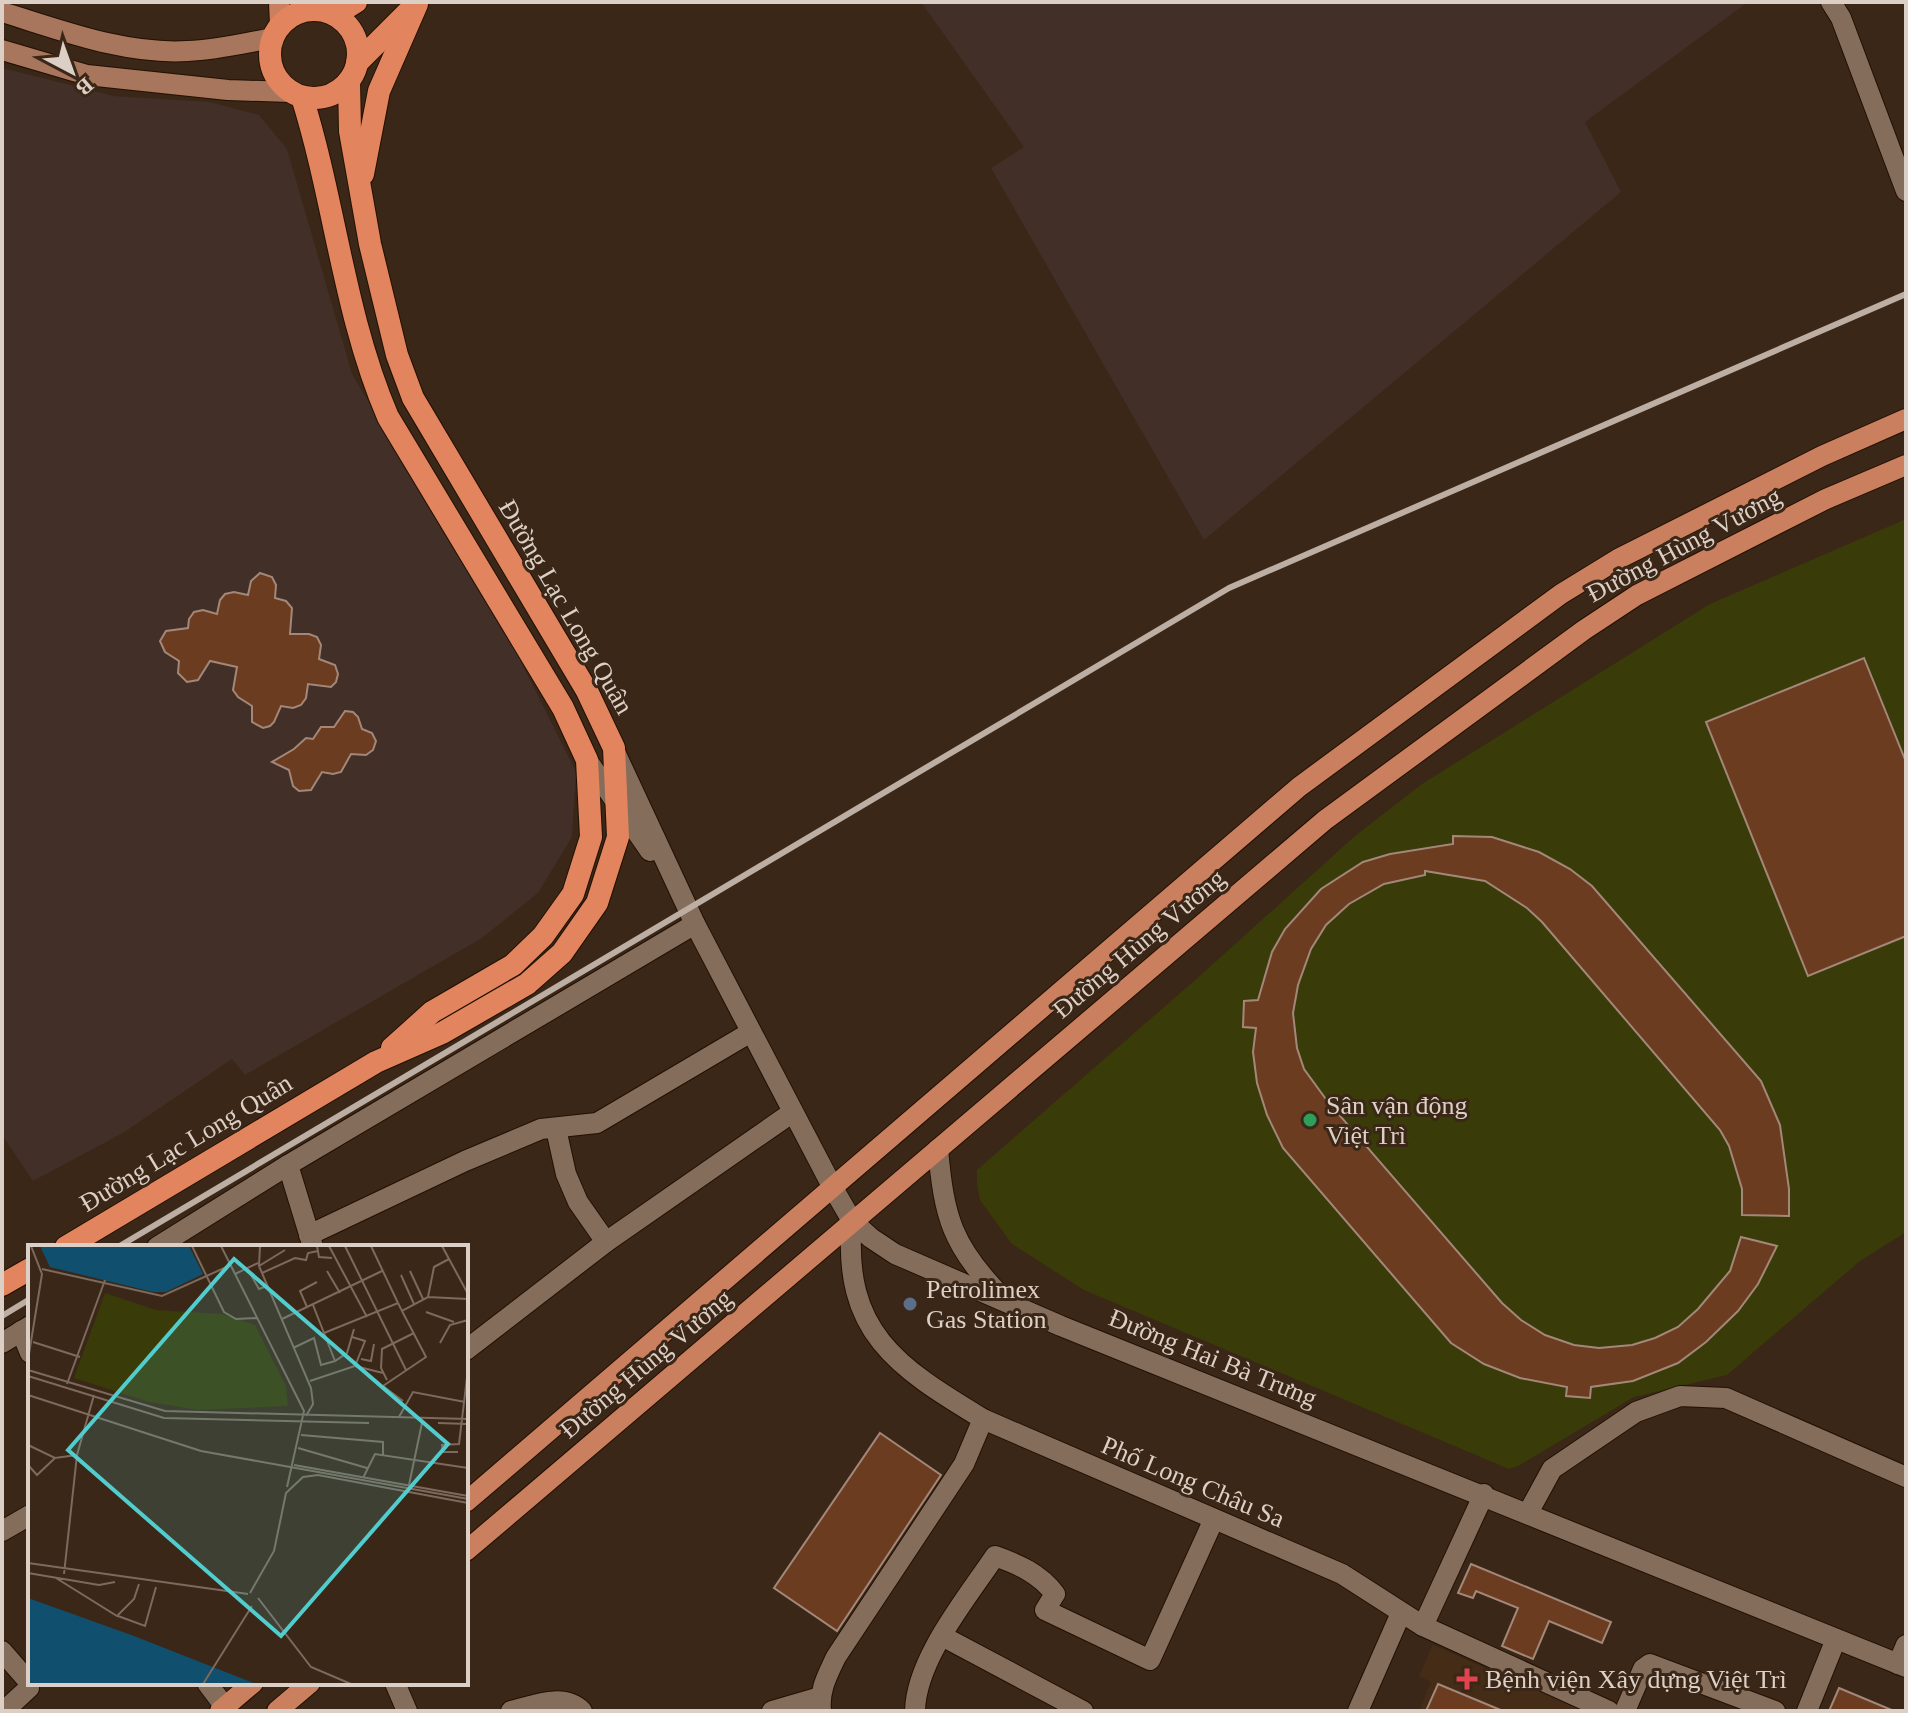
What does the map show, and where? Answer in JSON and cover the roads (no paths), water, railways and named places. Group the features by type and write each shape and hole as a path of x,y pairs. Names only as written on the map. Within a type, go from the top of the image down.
{"highway":[{"path":"356,2 300,12 276,32 269,53 279,82 296,94 328,96 418,3"},
{"path":"360,191 379,91 418,3"},
{"path":"325,9 346,23 354,35 358,49 353,72"},
{"name":"Đường Lạc Long Quân","path":"69,1245 376,1062 442,1033 527,984 562,953 597,903 618,837 614,748 587,691 413,398 397,355 383,305 350,131 353,72"},
{"name":"Đường Lạc Long Quân","path":"296,94 314,137 370,374 388,417 563,708 587,760 591,837 573,894 543,936 513,965 432,1012 376,1062"},
{"path":"2,1285 28,1270"}],"main road":[{"path":"2,12 99,41 186,51 276,32 279,2"},
{"path":"2,50 87,75 296,94"},
{"name":"Đường Hùng Vương","path":"468,1500 1299,787 1561,594 1618,559 1822,456 1906,419"},
{"name":"Đường Hùng Vương","path":"468,1549 1325,820 1584,630 1637,595 1826,499 1906,465"},
{"path":"223,1709 251,1685"},
{"path":"277,1711 308,1685"}],"street":[{"path":"1857,2 1836,10 1906,191"},
{"name":"Đường Hai Bà Trưng","path":"614,748 680,894 751,1032 852,1221 871,1238 895,1254 1006,1302 1836,1639 1903,1659"},
{"name":"Đường Hai Bà Trưng","path":"587,760 680,894"},
{"path":"160,1245 288,1165 695,924"},
{"path":"288,1165 311,1241 465,1161 541,1129 597,1123 751,1032"},
{"path":"468,1348 606,1242 793,1112"},
{"path":"556,1129 566,1174 578,1202 606,1242"},
{"path":"938,1149 944,1200 957,1240 975,1269 1006,1302"},
{"name":"Phố Long Châu Sa","path":"852,1221 851,1275 866,1322 914,1375 983,1419 1342,1574 1423,1626 1609,1711"},
{"path":"2,1343 26,1329"},
{"path":"1528,1513 1552,1469 1636,1412 1680,1396 1726,1398 1906,1477"},
{"path":"772,1711 821,1704 836,1657 964,1464 983,1419"},
{"path":"1423,1626 1484,1494"},
{"path":"2,1531 28,1516"},
{"path":"915,1711 926,1668 942,1636 995,1556 1020,1565 1047,1582 1055,1594 1045,1610 1150,1660 1214,1519"},
{"path":"1358,1711 1401,1613"},
{"path":"942,1636 1083,1711"},
{"path":"1807,1711 1836,1639"},
{"path":"3,1650 28,1681"},
{"path":"1625,1711 1643,1669 1650,1664 1775,1711"},
{"path":"4,1711 29,1685"},
{"path":"208,1685 223,1709"},
{"path":"396,1685 407,1711"},
{"path":"511,1711 556,1700 578,1706 582,1711"}],"railway":[{"path":"121,1245 1229,588 1906,294"},
{"path":"2,1316 28,1300"}],"place":[{"name":"Sân vận động Việt Trì","path":"1310,1120"},
{"name":"Petrolimex Gas Station","path":"910,1304"},
{"name":"Bệnh viện Xây dựng Việt Trì","path":"1467,1679"}]}
